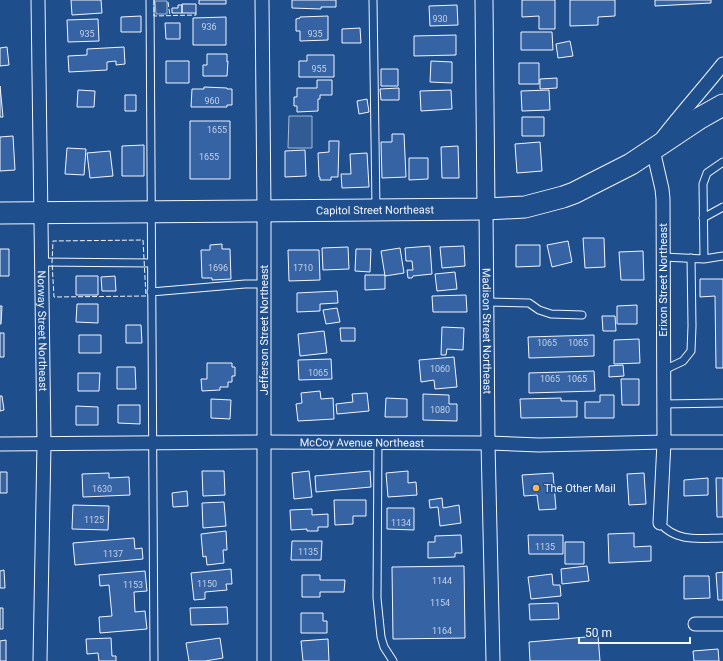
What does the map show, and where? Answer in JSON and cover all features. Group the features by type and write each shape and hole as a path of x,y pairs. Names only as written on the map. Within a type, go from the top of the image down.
{"main road":[{"name":"Capitol Street Northeast","path":"0,213 486,209 525,206 563,197 612,174 653,150 700,118 723,105"}],"street":[{"name":"Norway Street Northeast","path":"38,0 44,444 40,661"},
{"name":"Jefferson Street Northeast","path":"262,0 264,210 264,661"},
{"name":"Madison Street Northeast","path":"484,0 488,443 493,661"},
{"path":"653,150 671,125 723,64"},
{"name":"Erixon Street Northeast","path":"653,150 662,189 664,442 660,523"},
{"name":"McCoy Avenue Northeast","path":"0,444 378,442 539,445 723,442"},
{"path":"695,624 723,624"}],"lane":[{"path":"150,0 154,661"},
{"path":"373,0 376,209"},
{"path":"704,258 703,184 707,173 723,162"},
{"path":"703,218 723,207"},
{"path":"663,257 704,258 723,256"},
{"path":"664,370 683,361 691,351 691,258"},
{"path":"41,262 151,263"},
{"path":"151,292 245,284 263,284"},
{"path":"487,302 529,303 538,310 551,314 582,315"},
{"path":"664,404 723,404"},
{"path":"378,442 377,598 381,637 384,647 393,661"},
{"path":"660,523 670,533 681,537 723,538"}],"shaded area":[{"path":"155,1 167,1 167,14 156,14"},
{"path":"289,116 312,116 312,148 288,148"}],"building":[{"path":"71,0 101,0 102,13 72,15"},
{"path":"199,0 226,0 226,4 199,4"},
{"path":"292,0 336,0 336,7 321,7 321,9 292,8"},
{"path":"522,0 555,0 555,29 539,29 539,16 522,17"},
{"path":"570,0 615,0 615,16 598,17 598,25 570,26"},
{"path":"655,0 711,0 711,3 655,6"},
{"path":"182,4 196,4 196,13 182,13"},
{"path":"178,5 182,5 182,13 172,13 172,8 178,8"},
{"path":"457,5 458,25 430,26 429,6"},
{"path":"141,16 141,32 121,32 121,17"},
{"path":"328,16 328,40 300,41 300,31 296,31 296,19 300,17"},
{"path":"226,17 226,45 193,45 193,18"},
{"path":"98,19 99,41 68,42 67,20"},
{"path":"165,23 180,23 180,39 166,39"},
{"path":"360,28 361,43 342,43 342,29"},
{"path":"521,32 552,32 553,50 521,50"},
{"path":"456,35 456,55 414,56 414,36"},
{"path":"570,41 573,56 558,58 556,44"},
{"path":"7,47 9,65 0,66 0,48"},
{"path":"124,47 125,64 116,65 116,61 107,62 107,70 69,72 68,56 87,55 87,49"},
{"path":"207,54 227,54 227,76 203,76 203,65 207,65"},
{"path":"307,55 334,55 334,77 299,77 299,61 307,61"},
{"path":"166,61 189,61 189,83 166,83"},
{"path":"431,61 452,62 452,83 430,82"},
{"path":"519,63 539,63 539,84 519,84"},
{"path":"381,69 398,69 398,86 381,86"},
{"path":"557,78 557,88 540,89 540,79"},
{"path":"317,80 332,80 332,95 320,95 320,99 318,99 318,111 297,112 297,106 294,106 294,97 297,97 297,88 317,88"},
{"path":"0,86 3,117 0,117"},
{"path":"204,87 232,89 232,105 227,105 227,107 191,107 192,89 204,89"},
{"path":"399,88 399,100 381,100 380,89"},
{"path":"78,90 95,91 94,107 77,107"},
{"path":"451,90 452,109 421,111 420,91"},
{"path":"549,90 550,110 522,111 521,91"},
{"path":"125,95 136,95 136,111 125,111"},
{"path":"367,99 369,112 359,114 357,101"},
{"path":"522,117 544,117 544,136 522,136"},
{"path":"190,121 230,121 230,179 190,179"},
{"path":"392,134 404,134 406,177 382,178 381,142 392,142"},
{"path":"13,136 15,170 0,171 0,137"},
{"path":"329,141 339,141 338,177 331,177 331,180 320,180 318,153 329,152"},
{"path":"540,142 542,171 517,173 515,144"},
{"path":"144,145 144,176 122,176 122,146"},
{"path":"458,146 459,178 442,178 441,147"},
{"path":"67,148 86,149 84,175 65,174"},
{"path":"305,150 306,176 285,177 285,151"},
{"path":"110,151 113,176 90,178 87,153"},
{"path":"367,153 369,187 342,188 341,174 351,174 350,154"},
{"path":"409,158 428,158 428,179 409,180"},
{"path":"583,238 604,238 605,267 585,268"},
{"path":"568,241 572,262 552,267 547,245"},
{"path":"222,244 222,249 230,249 231,279 212,280 212,278 202,278 201,250 210,250 210,245"},
{"path":"516,245 540,245 540,266 516,267"},
{"path":"430,246 432,274 408,278 407,270 413,270 412,261 406,261 405,248"},
{"path":"464,246 465,266 442,268 440,247"},
{"path":"348,247 349,269 323,270 322,248"},
{"path":"400,248 404,273 385,276 381,251"},
{"path":"0,249 9,249 9,276 0,276"},
{"path":"356,249 371,249 370,272 355,271"},
{"path":"288,250 319,250 320,280 289,281"},
{"path":"643,251 644,280 621,280 619,252"},
{"path":"455,272 457,289 437,291 435,274"},
{"path":"365,275 385,275 385,289 365,290"},
{"path":"76,276 98,276 98,295 76,295"},
{"path":"115,276 116,291 102,291 101,277"},
{"path":"700,279 723,279 723,368 716,368 715,296 700,297"},
{"path":"337,291 338,303 320,304 320,311 297,312 297,293"},
{"path":"466,295 467,312 433,312 432,296"},
{"path":"77,304 98,304 98,323 76,322"},
{"path":"637,305 637,324 617,324 617,306"},
{"path":"0,306 2,306 1,324 0,324"},
{"path":"337,308 340,322 326,324 323,310"},
{"path":"602,316 615,316 616,331 603,331"},
{"path":"126,325 141,325 142,343 126,343"},
{"path":"442,327 464,328 463,350 447,349 446,355 441,355"},
{"path":"340,328 355,328 355,341 341,341"},
{"path":"324,331 327,353 300,356 298,334"},
{"path":"0,333 4,333 4,357 0,357"},
{"path":"79,335 101,335 101,353 79,353"},
{"path":"594,335 594,356 529,358 528,337"},
{"path":"639,339 640,363 614,364 614,340"},
{"path":"454,357 457,387 435,389 434,380 421,382 419,360"},
{"path":"331,359 332,379 299,380 298,360"},
{"path":"207,363 232,363 232,367 235,367 235,376 232,376 232,382 228,382 228,387 220,387 220,390 202,391 201,379 207,379"},
{"path":"623,365 624,376 609,377 609,366"},
{"path":"117,367 135,367 136,389 117,389"},
{"path":"594,371 595,391 529,393 529,373"},
{"path":"78,373 100,373 99,391 78,391"},
{"path":"621,379 639,379 639,405 622,405"},
{"path":"320,391 321,399 333,398 334,419 298,421 296,404 302,403 301,393"},
{"path":"367,393 369,411 337,414 336,404 353,402 352,394"},
{"path":"423,394 449,395 449,404 457,404 457,421 423,420"},
{"path":"600,395 614,395 614,418 585,418 585,402 600,402"},
{"path":"0,396 2,396 4,410 0,411"},
{"path":"386,398 407,399 407,417 385,417"},
{"path":"561,398 561,401 577,401 577,417 521,418 520,399"},
{"path":"211,399 231,400 230,419 211,418"},
{"path":"118,405 140,405 140,424 118,423"},
{"path":"76,406 98,407 98,425 76,425"},
{"path":"202,471 224,471 225,495 203,496"},
{"path":"309,471 312,497 294,499 292,473"},
{"path":"370,471 371,487 316,492 315,476"},
{"path":"408,471 408,483 416,482 417,495 388,497 386,473"},
{"path":"0,472 7,472 7,493 0,493"},
{"path":"109,473 109,478 129,477 130,495 83,497 82,474"},
{"path":"553,473 556,509 539,510 537,495 524,496 522,475"},
{"path":"644,473 646,504 629,505 627,474"},
{"path":"708,478 708,495 684,496 684,480"},
{"path":"716,478 723,478 723,517 717,517"},
{"path":"187,491 188,506 173,507 172,493"},
{"path":"442,498 443,508 459,505 461,523 440,526 438,507 430,508 429,500"},
{"path":"334,500 366,500 366,516 353,516 353,524 335,525"},
{"path":"224,502 226,526 203,528 202,503"},
{"path":"73,505 109,506 108,530 72,529"},
{"path":"387,508 414,508 414,530 387,529"},
{"path":"312,509 312,515 328,514 328,527 318,527 318,531 307,531 307,529 291,530 290,510"},
{"path":"226,531 227,550 223,550 224,563 207,565 206,556 203,557 201,534"},
{"path":"634,533 634,547 651,546 651,561 609,563 608,534"},
{"path":"461,535 462,553 455,553 455,557 428,558 428,542 435,542 435,536"},
{"path":"528,535 563,535 563,554 529,554"},
{"path":"134,538 135,549 142,548 143,559 75,565 73,543"},
{"path":"292,541 322,541 321,560 291,560"},
{"path":"565,542 584,542 584,564 565,564"},
{"path":"464,566 465,638 393,639 392,567"},
{"path":"587,566 589,581 562,584 561,569"},
{"path":"231,569 232,584 226,584 227,590 205,592 205,599 194,600 191,573"},
{"path":"4,570 5,588 0,588 0,571"},
{"path":"145,571 147,591 134,592 135,612 145,611 147,629 100,633 99,617 112,616 109,585 100,586 99,575"},
{"path":"723,572 723,600 718,600 716,573"},
{"path":"552,574 553,585 560,585 561,596 531,599 528,577"},
{"path":"302,575 320,575 320,580 345,580 344,592 320,592 320,597 302,597"},
{"path":"684,576 709,576 710,598 684,599"},
{"path":"558,603 559,619 530,620 529,604"},
{"path":"227,607 228,624 191,625 190,608"},
{"path":"0,608 3,608 3,629 0,629"},
{"path":"301,613 323,613 323,621 327,621 327,633 301,633"},
{"path":"598,636 600,661 530,661 529,642"},
{"path":"111,638 112,656 116,656 116,661 99,661 98,653 87,654 86,639"},
{"path":"220,638 223,658 205,661 189,661 186,643"},
{"path":"328,639 329,661 303,661 301,641"},
{"path":"6,640 6,661 0,661 0,641"},
{"path":"718,649 719,661 694,661 693,651"}],"fence":[{"path":"154,0 154,16 196,15 196,13"},
{"path":"168,2 170,16"},
{"path":"143,240 146,296 54,297 52,262 53,241 143,240"}],"place":[{"name":"The Other Mail","path":"536,488"}]}
